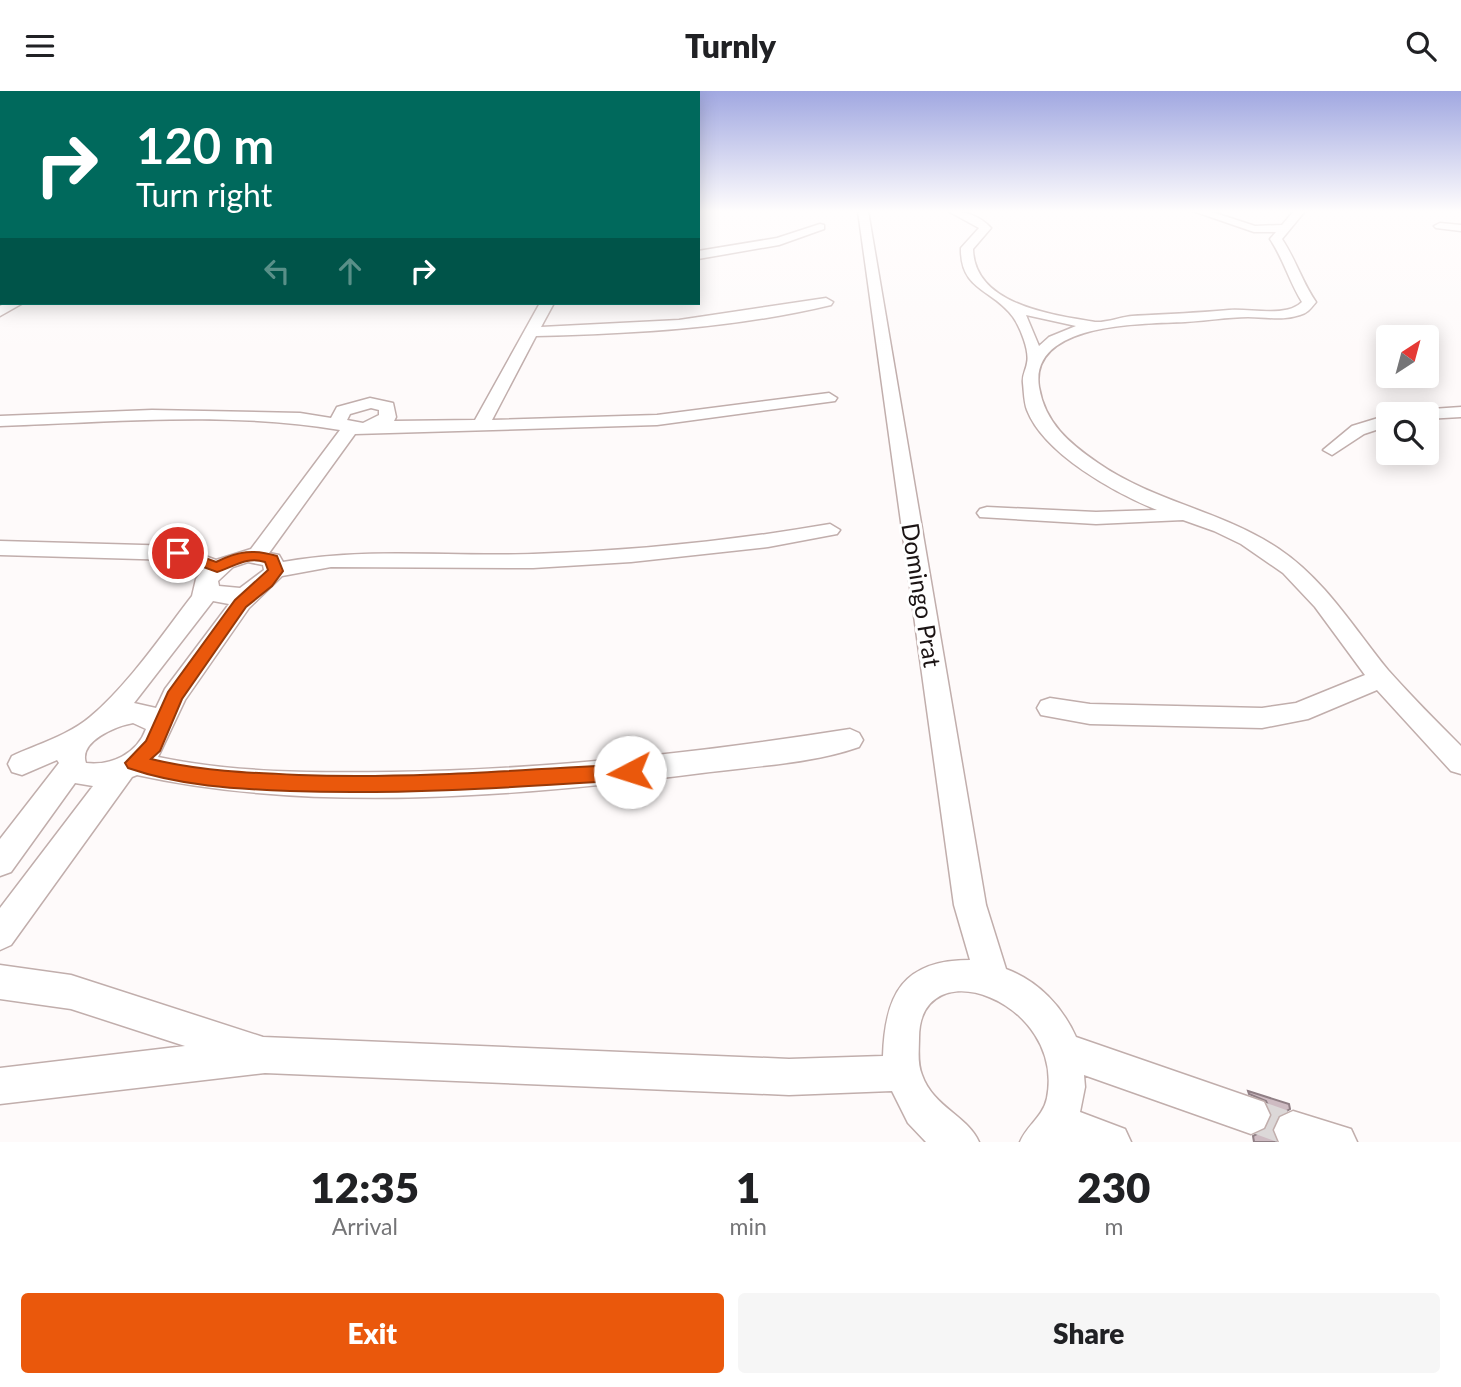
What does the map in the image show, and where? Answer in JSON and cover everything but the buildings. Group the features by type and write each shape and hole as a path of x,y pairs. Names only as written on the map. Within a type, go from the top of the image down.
{"street":[{"name":"Domingo Prat","path":"871,260 970,905 992,978"},
{"path":"967,260 975,281 1007,305 1025,327 1036,361"},
{"path":"1290,260 1298,285 1309,302"},
{"path":"1247,313 1284,296 1298,285"},
{"path":"1284,296 1309,302"},
{"path":"531,332 698,323 762,315 826,302"},
{"path":"1007,305 1069,327 1247,313 1298,312 1309,302"},
{"path":"481,425 546,305"},
{"path":"1267,305 1287,313"},
{"path":"1025,327 1045,317"},
{"path":"1025,327 1055,338"},
{"path":"1069,327 1041,349 1030,381 1034,406 1043,424 1102,475 1143,497 1248,539 1307,580 1382,678 1461,764"},
{"path":"0,421 152,415 300,418 345,427 481,425 657,420 829,398"},
{"path":"300,418 370,403 387,407 414,422 425,424"},
{"path":"372,426 388,417 387,407"},
{"path":"345,427 337,418 349,408"},
{"path":"1439,414 1461,412"},
{"path":"1332,450 1358,431 1376,425"},
{"path":"257,555 345,427"},
{"path":"1125,517 1136,510 1143,497"},
{"path":"987,513 1125,517 1188,514"},
{"path":"0,548 178,553 212,576 214,594 230,596 267,579 331,560 533,561 631,555 755,542 830,530"},
{"path":"0,862 72,766 72,750 122,701 194,611 212,576 236,558 257,555 272,559 267,579 240,603 174,696 153,745 128,766 1,929"},
{"path":"1050,708 1090,715 1262,717 1299,712 1382,678"},
{"path":"11,764 56,750 92,728 122,715 144,713 152,716 159,728"},
{"path":"11,764 72,766 85,775 109,774 128,766 235,781 418,784 604,775 682,767 850,740"},
{"path":"960,1142 932,1122 914,1099 902,1073 898,1046 901,1021 925,984 945,975 968,973 992,978 1014,988 1034,1005 1051,1026 1062,1050 1068,1076 1066,1101 1048,1133 1112,1142"},
{"path":"0,982 71,992 265,1055"},
{"path":"1062,1050 1251,1115"},
{"path":"0,1086 265,1055 789,1077 902,1073"},
{"path":"1293,1130 1338,1142"}],"tunnel":[{"path":"1251,1115 1293,1130"}],"route":[{"path":"178,553 193,556 217,568 247,555 266,556 272,559 275,571 267,582 240,603 174,696 153,745 134,763 178,774 235,781 327,784 418,784 630,772"}]}
